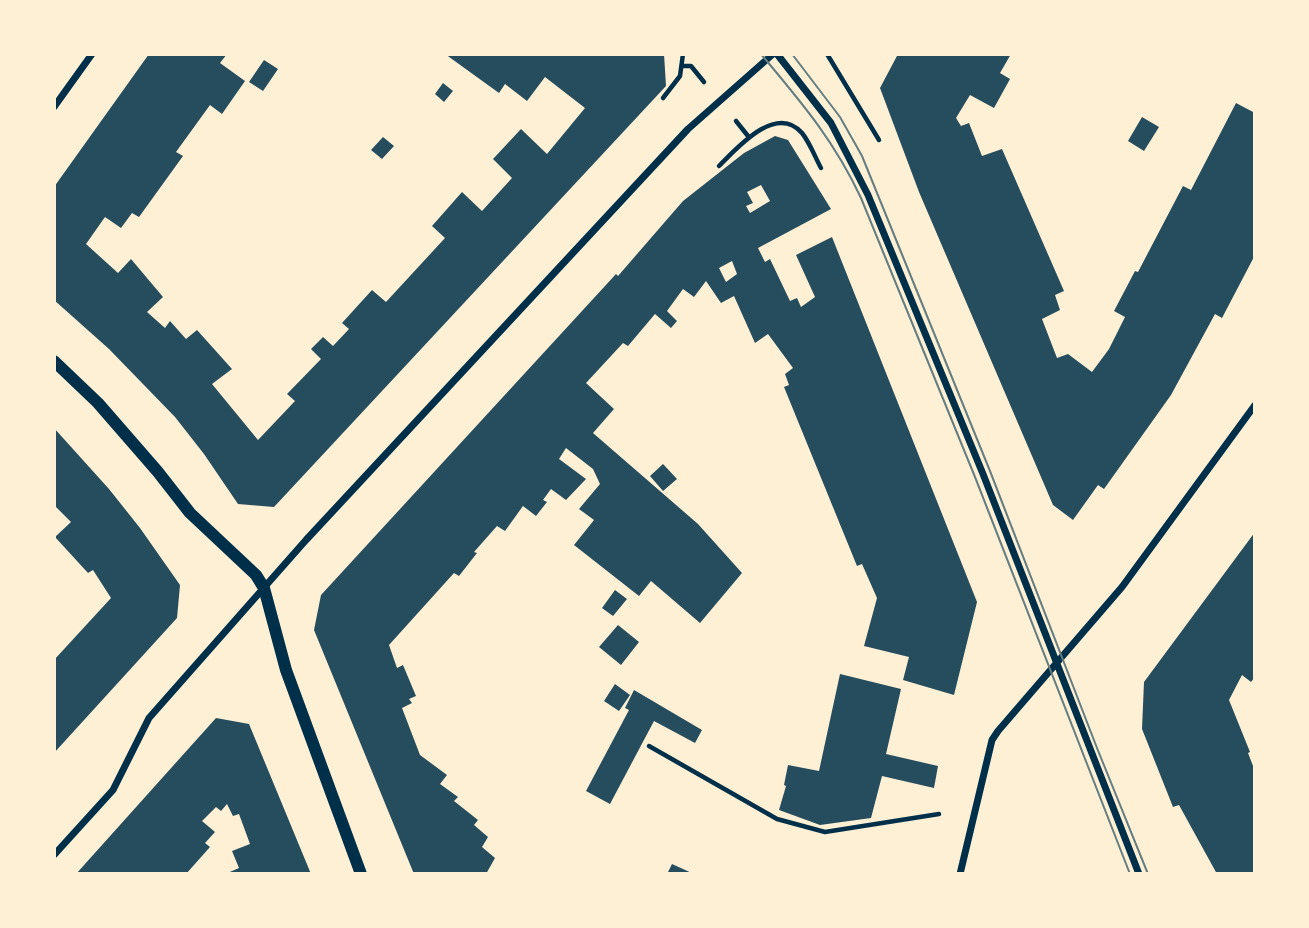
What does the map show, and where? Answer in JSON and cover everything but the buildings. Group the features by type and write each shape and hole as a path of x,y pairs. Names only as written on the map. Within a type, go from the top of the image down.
{"street":[{"path":"54,107 92,54"},
{"path":"54,855 113,790 149,718 306,540 688,129 775,54 831,123 869,195 978,461 1139,874"},
{"path":"54,361 98,403 190,513 256,575 264,588 286,670 361,874"},
{"path":"960,874 992,740 1122,587 1255,405"}],"path":[{"path":"663,98 680,76 683,54"},
{"path":"827,54 879,140"},
{"path":"719,166 748,136 772,124 787,124 802,133 821,167"},
{"path":"649,746 777,819 825,832 939,814"}],"tram line":[{"path":"761,54 828,140 861,198 975,477 1130,874"},
{"path":"792,54 840,117 862,156 990,471 1148,874"}]}
